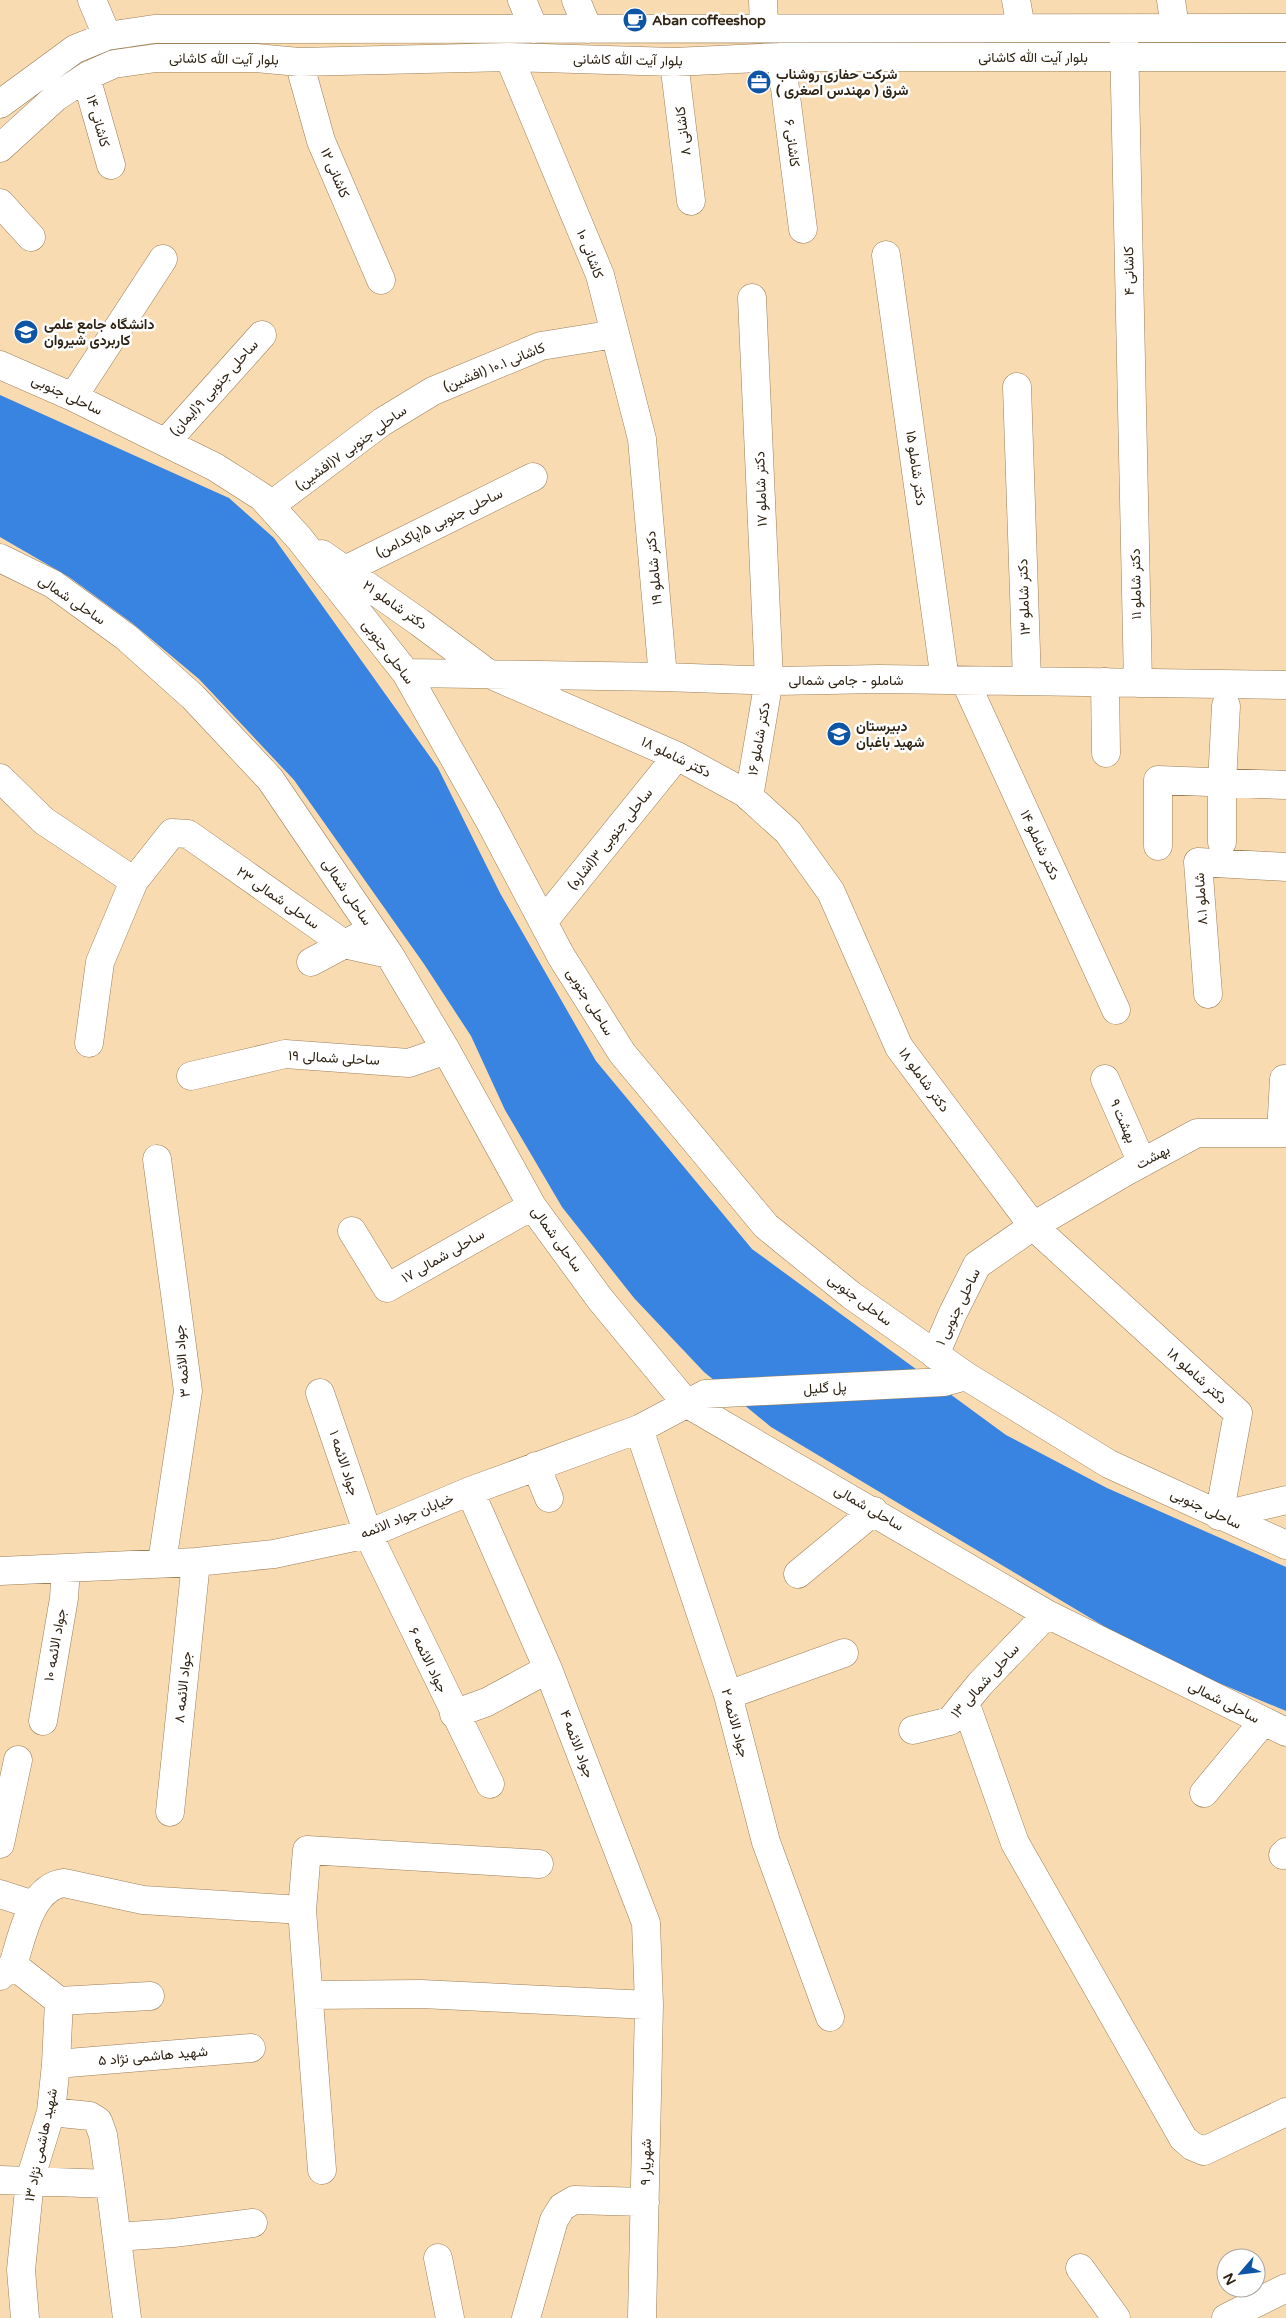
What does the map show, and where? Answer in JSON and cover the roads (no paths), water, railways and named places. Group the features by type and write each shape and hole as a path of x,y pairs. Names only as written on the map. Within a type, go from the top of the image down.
{"street":[{"path":"92,0 107,36"},
{"path":"522,0 534,29"},
{"path":"576,0 588,29"},
{"path":"763,0 764,28"},
{"path":"1016,0 1021,28"},
{"path":"1171,0 1176,28"},
{"name":"کاشانی ۴","path":"1124,28 1134,485"},
{"name":"بلوار آیت الله کاشانی","path":"0,104 75,50 107,36 154,29 1286,28"},
{"name":"بلوار آیت الله کاشانی","path":"0,148 56,97 86,77 114,64 156,58 256,58 299,62 509,58 674,62 781,57 1286,57"},
{"name":"کاشانی ۶","path":"781,57 803,229"},
{"name":"کاشانی ۱۰","path":"509,58 600,275 642,439 644,459"},
{"name":"کاشانی ۱۲","path":"299,62 321,141 381,280"},
{"name":"کاشانی ۸","path":"674,62 691,201"},
{"name":"کاشانی ۱۴","path":"86,77 111,165"},
{"path":"0,204 32,237"},
{"name":"دکتر شاملو ۱۵","path":"886,255 955,680"},
{"path":"73,397 163,259"},
{"name":"دکتر شاملو ۱۷","path":"752,298 769,680"},
{"name":"کاشانی ۱۰.۱ (افشین)","path":"433,391 541,346 615,334"},
{"name":"ساحلی جنوبی ۹(ایمان)","path":"166,442 262,335"},
{"name":"ساحلی جنوبی","path":"5,364 215,467 262,497 299,538 406,673 488,818 561,956 622,1054 766,1226 851,1295 935,1355 955,1379 1109,1464 1219,1516 1286,1545"},
{"name":"دکتر شاملو ۱۳","path":"1016,388 1027,681"},
{"name":"ساحلی جنوبی ۷(افشین)","path":"270,506 382,422 433,391"},
{"name":"دکتر شاملو ۱۹","path":"644,459 664,677"},
{"name":"ساحلی جنوبی ۵(پاکدامن)","path":"345,570 532,477"},
{"name":"دکتر شاملو ۱۱","path":"1134,485 1138,683"},
{"name":"دکتر شاملو ۲۱","path":"299,538 489,674"},
{"name":"ساحلی شمالی","path":"0,558 53,584 126,637 193,697 270,780 389,954 446,1050 532,1206 600,1299 696,1398 874,1511 1047,1614 1275,1727"},
{"name":"شاملو - جامی شمالی","path":"406,673 769,680 955,680 1286,685"},
{"name":"دکتر شاملو ۱۸","path":"489,674 677,756 749,797 788,832 830,892 899,1047 1033,1226 1238,1413 1219,1516"},
{"name":"دکتر شاملو ۱۶","path":"749,797 769,680"},
{"name":"دکتر شاملو ۱۴","path":"955,680 1116,1010"},
{"path":"1105,682 1106,753"},
{"path":"1222,842 1222,783 1226,706"},
{"name":"ساحلی جنوبی ۳(اشاره)","path":"543,922 677,756"},
{"path":"0,778 44,820 134,881 100,962 89,1043"},
{"path":"1158,846 1158,780 1286,785"},
{"name":"ساحلی شمالی ۲۳","path":"134,881 172,833 188,834 344,944 389,954"},
{"name":"شاملو ۸.۱","path":"1208,994 1198,862 1286,867"},
{"path":"311,962 372,929"},
{"name":"ساحلی شمالی ۱۹","path":"191,1076 285,1054 409,1063 446,1050"},
{"name":"بهشت ۹","path":"1105,1079 1142,1163"},
{"path":"1283,1133 1284,1079"},
{"name":"بهشت","path":"1033,1226 1142,1163 1197,1134 1283,1133"},
{"name":"جواد الائمه ۳","path":"156,1159 188,1391 162,1562"},
{"name":"ساحلی شمالی ۱۷","path":"352,1231 387,1288 532,1206"},
{"name":"ساحلی جنوبی ۱","path":"935,1355 952,1315 977,1266 1033,1226"},
{"name":"پل گلیل","path":"696,1398 955,1379"},
{"name":"جواد الائمه ۱","path":"320,1392 368,1534"},
{"name":"خیابان جواد الائمه","path":"0,1571 162,1562 196,1562 274,1554 368,1534 470,1491 639,1429 696,1398"},
{"name":"جواد الائمه ۲","path":"639,1429 728,1695 766,1842 830,2017"},
{"path":"536,1466 549,1498"},
{"name":"جواد الائمه ۴","path":"470,1491 548,1669 646,1922 649,2005"},
{"path":"1219,1516 1286,1500"},
{"path":"798,1574 874,1511"},
{"name":"جواد الائمه ۶","path":"368,1534 454,1714 490,1784"},
{"name":"جواد الائمه ۸","path":"170,1812 196,1562"},
{"name":"جواد الائمه ۱۰","path":"43,1721 64,1598 66,1568"},
{"name":"ساحلی شمالی ۱۳","path":"913,1730 950,1721 965,1702 1047,1614"},
{"path":"728,1695 844,1653"},
{"path":"454,1714 487,1702 548,1669"},
{"path":"965,1702 1015,1843 1183,2138 1192,2146 1204,2151 1286,2112"},
{"path":"1204,1793 1275,1727"},
{"path":"0,1844 18,1760"},
{"path":"322,2170 302,1910 307,1850 539,1864"},
{"path":"150,1996 59,2002 6,1971 34,1905 54,1884 64,1883 143,1900 302,1910"},
{"path":"0,1894 34,1905"},
{"path":"309,1995 422,1994 649,2005"},
{"name":"شهید هاشمی نژاد ۱۳","path":"25,2318 21,2270 30,2180 51,2112 56,2064 59,2002"},
{"name":"شهریار ۹","path":"642,2318 649,2005"},
{"name":"شهید هاشمی نژاد ۵","path":"56,2064 251,2048"},
{"path":"51,2112 90,2116 98,2121 103,2135 127,2318"},
{"path":"0,2180 110,2184"},
{"path":"526,2318 554,2220 562,2207 574,2200 645,2202"},
{"path":"117,2237 253,2223"},
{"path":"438,2258 450,2318"},
{"path":"1080,2268 1116,2318"},
{"path":"1226,2318 1285,2291"}],"water":[{"path":"0,395 229,498 274,538 438,768 500,893 596,1061 752,1249 1006,1435 1107,1488 1286,1567 1286,1711 1152,1655 771,1427 704,1372 634,1298 562,1207 505,1110 471,1036 424,964 294,780 199,679 132,623 69,577 0,537"}],"place":[{"name":"Aban coffeeshop","path":"635,20"},
{"name":"شرکت حفاری روشناب شرق ( مهندس اصغری )","path":"759,82"},
{"name":"دانشگاه جامع علمی کاربردی شیروان","path":"26,332"},
{"name":"دبیرستان شهید باغبان","path":"839,734"}]}
